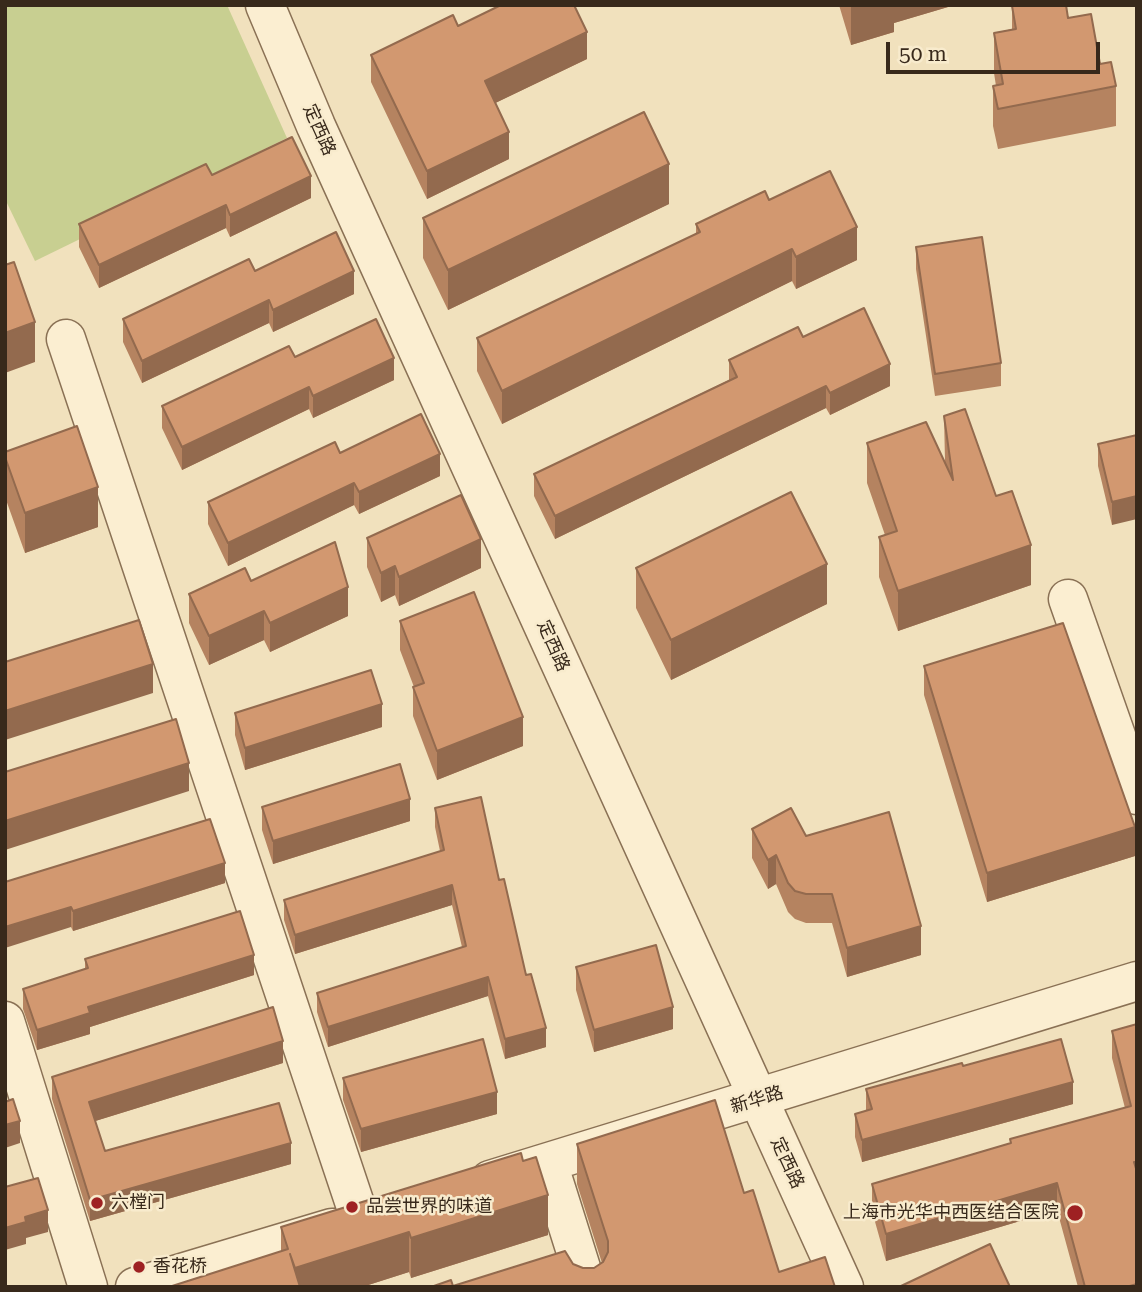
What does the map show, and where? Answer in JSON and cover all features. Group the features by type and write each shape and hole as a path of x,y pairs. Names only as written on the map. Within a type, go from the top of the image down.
{"street":[{"name":"定西路","path":"265,5 316,126 844,1287"},
{"path":"66,339 374,1215 135,1287"},
{"path":"1068,599 1137,795"},
{"name":"新华路","path":"454,1191 1137,981"},
{"path":"5,1021 88,1287"},
{"path":"548,1163 587,1287"}],"green space":[{"path":"5,5 227,5 287,138 35,261 5,199"}],"building":[{"path":"501,5 574,5 587,32 485,81 509,132 427,171 371,55 453,15 458,26"},
{"path":"1066,5 1068,18 1091,14 1100,64 1111,62 1116,86 998,109 993,86 1003,84 994,33 1016,29 1012,6"},
{"path":"644,112 669,164 448,270 423,218"},
{"path":"292,137 311,176 230,215 226,205 99,265 79,224 206,164 212,175"},
{"path":"830,171 857,227 796,257 792,249 502,391 477,338 700,232 696,224 765,191 769,200"},
{"path":"336,232 354,271 273,310 269,300 142,361 123,319 249,259 255,271"},
{"path":"982,237 1001,363 935,374 916,247"},
{"path":"14,262 35,322 5,333 5,265"},
{"path":"864,308 890,364 830,393 826,386 555,516 534,474 737,377 729,360 798,327 803,337"},
{"path":"376,319 394,358 313,396 309,387 182,447 162,406 289,346 295,357"},
{"path":"965,409 996,496 1012,491 1031,545 898,591 879,537 897,531 867,443 926,422 953,480 944,416"},
{"path":"421,414 440,454 359,492 354,483 228,543 208,502 335,442 340,453"},
{"path":"77,426 98,487 25,513 5,452"},
{"path":"1137,435 1137,496 1112,502 1098,444"},
{"path":"791,492 827,564 671,640 636,568"},
{"path":"461,495 481,539 399,577 395,566 381,573 367,538"},
{"path":"335,542 348,587 270,623 264,611 209,636 189,594 245,568 251,581"},
{"path":"474,592 523,717 437,751 413,687 424,683 400,621"},
{"path":"139,620 153,664 5,711 5,662"},
{"path":"1063,623 1135,827 987,873 924,666"},
{"path":"371,670 382,704 245,748 235,713"},
{"path":"176,719 189,763 5,821 5,772"},
{"path":"400,764 410,799 273,841 262,807"},
{"path":"481,797 499,880 504,879 526,975 531,974 546,1028 505,1039 488,977 328,1027 317,993 466,946 452,885 295,935 284,900 444,850 435,808"},
{"path":"791,808 806,836 889,812 921,926 847,948 832,894 806,894 795,891 788,883 776,855 768,860 752,829"},
{"path":"210,819 225,863 73,911 71,907 5,927 5,882"},
{"path":"240,911 254,955 88,1007 90,1013 37,1030 23,989 88,968 85,959"},
{"path":"656,945 673,1007 594,1030 576,967"},
{"path":"273,1007 283,1041 89,1102 105,1151 279,1103 291,1143 90,1200 52,1077"},
{"name":"上海市光华中西医结合医院","path":"1137,1024 1137,1162 1134,1162 1137,1172 1137,1284 1126,1287 1085,1287 1057,1183 886,1234 872,1184 1011,1143 1010,1139 1131,1106 1112,1031"},
{"path":"483,1039 497,1092 361,1129 343,1078"},
{"path":"1061,1039 1073,1082 862,1140 855,1114 872,1109 866,1089"},
{"path":"13,1099 20,1121 5,1125 5,1102"},
{"path":"715,1100 744,1193 753,1190 779,1272 825,1257 835,1287 431,1287 451,1280 453,1286 565,1251 573,1264 594,1268 603,1262 608,1252 608,1241 577,1144"},
{"path":"521,1153 523,1161 536,1157 548,1195 411,1238 409,1232 295,1268 290,1254 300,1287 169,1287 288,1249 281,1227"},
{"path":"38,1178 48,1210 25,1217 26,1222 5,1228 5,1187"},
{"path":"990,1244 1010,1287 901,1287 901,1286"}],"place":[{"name":"六樘门","path":"97,1203"},
{"name":"品尝世界的味道","path":"352,1207"},
{"name":"上海市光华中西医结合医院","path":"1075,1213"},
{"name":"香花桥","path":"139,1267"}]}
